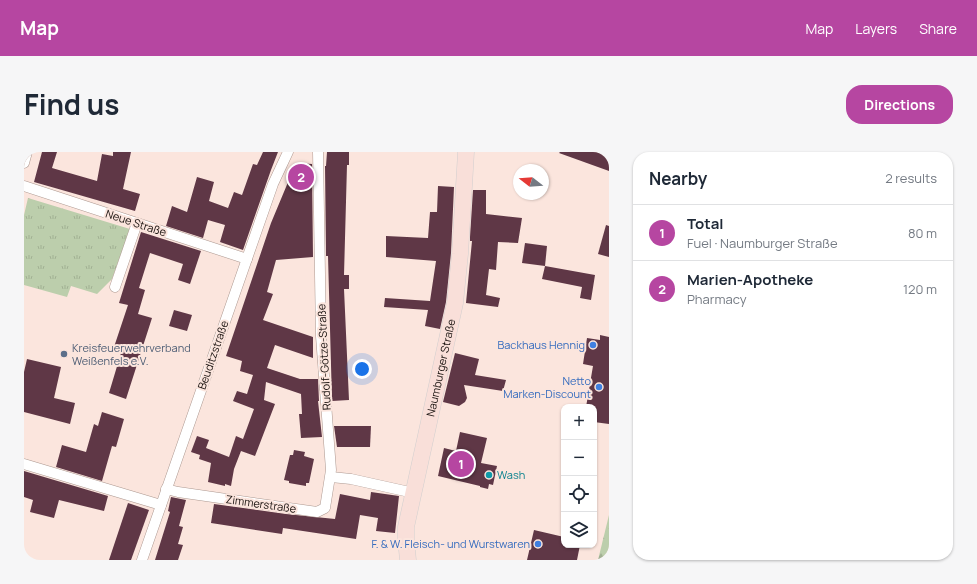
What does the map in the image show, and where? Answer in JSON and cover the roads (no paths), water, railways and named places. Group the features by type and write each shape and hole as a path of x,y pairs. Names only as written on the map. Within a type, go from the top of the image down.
{"main road":[{"name":"Naumburger Straße","path":"408,560 406,527 455,303 460,254 466,152"},
{"path":"464,175 473,152"}],"street":[{"path":"24,163 27,152"},
{"name":"Beuditzstraße","path":"142,560 273,184 288,152"},
{"name":"Rudolf-Götze-Straße","path":"318,152 321,336 331,477"},
{"name":"Neue Straße","path":"24,186 247,259"},
{"path":"115,287 137,223"},
{"path":"24,464 161,505"},
{"path":"331,477 351,479 414,493"},
{"name":"Zimmerstraße","path":"166,489 317,512 324,508 331,477"}],"place":[{"name":"Marien-Apotheke","path":"301,177"},
{"name":"Backhaus Hennig","path":"593,345"},
{"name":"Kreisfeuerwehrverband Weißenfels e.V.","path":"64,354"},
{"name":"Netto Marken-Discount","path":"599,387"},
{"name":"Total","path":"461,464"},
{"name":"Wash","path":"489,475"},
{"name":"F. & W. Fleisch- und Wurstwaren","path":"538,544"}]}
